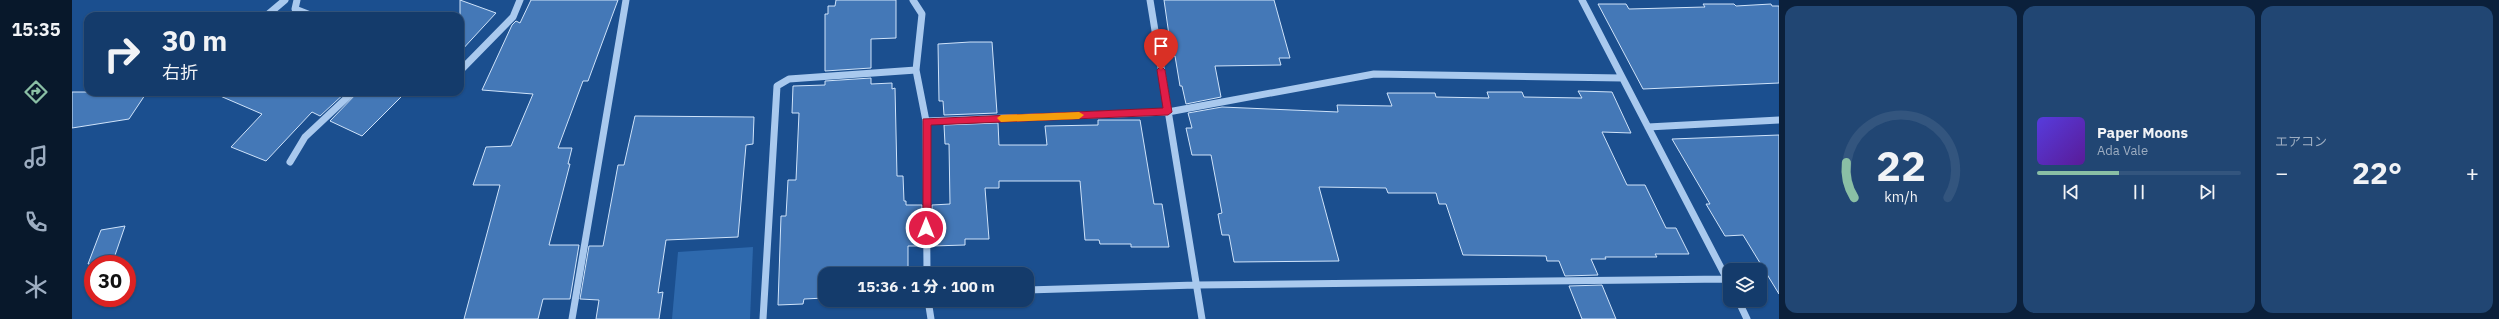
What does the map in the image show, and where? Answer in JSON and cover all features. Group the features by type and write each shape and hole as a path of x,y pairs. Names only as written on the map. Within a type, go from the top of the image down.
{"street":[{"path":"271,12 285,0"},
{"path":"297,0 295,9 303,12"},
{"path":"464,67 513,17 520,0"},
{"path":"572,319 626,0"},
{"path":"913,0 922,14 916,70 926,122 927,267"},
{"path":"1150,0 1202,319"},
{"path":"1582,0 1723,271"},
{"path":"763,319 777,86 789,79 916,70"},
{"path":"926,122 1168,112 1374,74 1622,78"},
{"path":"290,162 305,137 348,96"},
{"path":"1648,127 1779,120"},
{"path":"1034,290 1196,285 1723,282"},
{"path":"929,307 931,319"},
{"path":"1741,307 1747,319"}],"shaded area":[{"path":"753,247 750,319 672,319 678,252"}],"building":[{"path":"460,0 496,13 464,48 464,12 460,12"},
{"path":"531,0 618,0 588,81 583,81 558,148 572,148 568,164 570,164 549,245 579,245 570,299 543,299 538,319 464,319 500,185 473,185 486,147 511,146 533,94 482,90 512,25 516,21 520,23"},
{"path":"836,0 896,0 896,38 871,39 871,68 825,71 825,14 828,14 828,6 835,6"},
{"path":"1164,0 1274,0 1290,58 1279,58 1281,65 1215,66 1221,97 1186,104 1182,86 1180,86 1175,56 1172,56"},
{"path":"1598,4 1626,4 1629,9 1705,7 1703,4 1734,4 1736,6 1771,4 1772,6 1779,6 1779,83 1643,89"},
{"path":"992,42 997,113 944,115 943,101 939,101 938,44"},
{"path":"871,78 871,84 892,83 892,89 895,88 897,176 903,176 904,201 906,201 906,205 922,205 922,246 908,246 908,267 818,267 818,298 804,299 803,304 778,305 781,216 786,216 788,180 796,180 799,113 792,113 793,86 825,85 825,81"},
{"path":"1578,91 1612,92 1631,133 1602,132 1627,185 1645,185 1666,228 1676,228 1689,254 1655,254 1657,257 1605,257 1606,259 1591,259 1598,275 1565,276 1559,261 1547,261 1546,256 1463,255 1446,204 1439,204 1436,193 1388,193 1386,188 1319,187 1339,261 1234,262 1229,235 1222,235 1218,214 1222,213 1211,155 1192,155 1186,128 1192,128 1188,113 1222,107 1338,112 1337,105 1392,106 1387,93 1435,93 1436,97 1489,98 1487,92 1522,92 1524,97 1582,98"},
{"path":"72,92 84,92 84,96 144,96 129,119 72,128"},
{"path":"220,96 342,96 320,116 312,112 266,161 231,147 262,114"},
{"path":"354,96 402,96 362,136 330,121"},
{"path":"635,116 754,117 753,144 746,145 738,237 666,240 658,293 663,292 659,319 596,319 599,300 580,299 589,246 603,246 618,165 624,165"},
{"path":"1098,120 1140,120 1154,204 1162,204 1169,247 1131,247 1131,244 1100,244 1099,240 1085,240 1080,181 999,181 999,188 985,188 989,239 965,239 965,245 932,246 932,205 950,204 949,144 945,144 944,125 998,123 999,145 1047,145 1045,126 1098,125"},
{"path":"1779,135 1779,294 1767,274 1767,263 1760,263 1743,235 1725,236 1706,204 1710,204 1672,139"},
{"path":"125,226 115,255 91,255 101,230"},
{"path":"1602,285 1616,319 1582,319 1569,286"}],"slow traffic":[{"path":"1001,118 1079,115"}],"route":[{"path":"926,228 926,122 1168,112 1161,70"}]}
